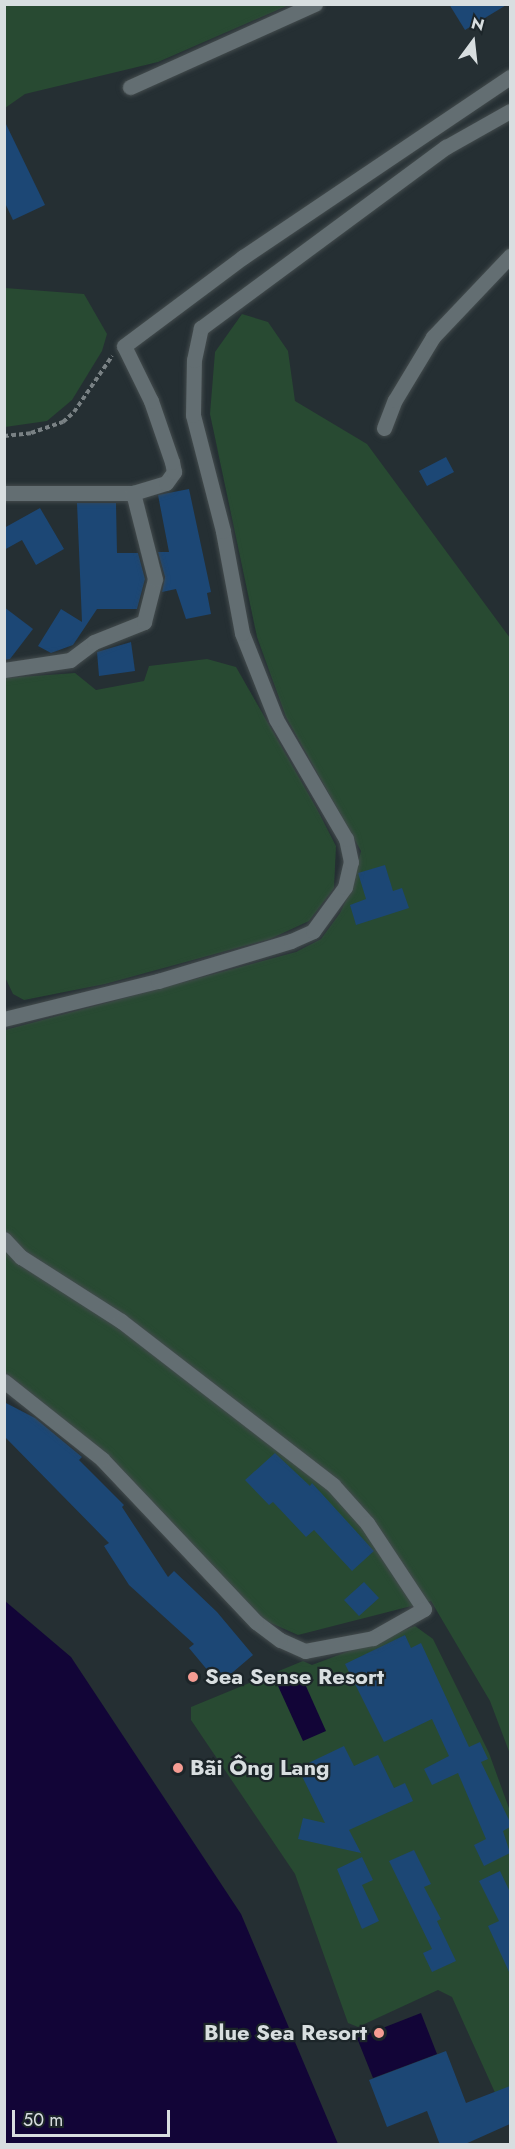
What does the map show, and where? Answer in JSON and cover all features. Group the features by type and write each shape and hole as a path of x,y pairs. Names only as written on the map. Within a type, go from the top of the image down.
{"street":[{"path":"130,87 315,4"},
{"path":"4,493 133,493 159,487 174,472 151,401 124,346 243,257 510,77"},
{"path":"4,1018 158,981 291,941 313,931 345,887 351,862 346,839 276,719 242,633 223,531 193,416 194,360 201,328 446,147 510,111"},
{"path":"384,428 395,400 433,337 510,256"},
{"path":"4,670 70,660 94,642 144,622 155,579 133,493"},
{"path":"4,1239 21,1257 121,1321 333,1485 367,1523 424,1610 373,1638 305,1651 279,1640 248,1614 102,1459 4,1381"}],"path":[{"path":"4,436 31,433 63,422 75,412 105,364 124,346"}],"green space":[{"path":"5,4 289,5 158,62 25,94 5,108"},
{"path":"5,288 84,294 107,334 102,351 72,400 47,421 5,427"},
{"path":"242,314 268,322 288,351 295,401 367,444 510,638 510,1754 490,1701 431,1601 298,1635 264,1620 111,1458 5,1372 5,1030 296,952 321,939 340,913 352,888 361,851 286,717 257,637 210,414 215,352"},
{"path":"207,659 236,667 317,809 336,846 334,888 309,921 270,939 105,984 24,1000 13,994 4,975 5,678 75,673 96,690 144,681 149,666"},
{"path":"415,1626 433,1639 489,1753 510,1811 510,2126 452,1997 438,1990 358,2027 348,2023 295,1874 191,1720 191,1707 303,1661 312,1665"}],"shaded area":[{"path":"5,1601 71,1657 241,1914 338,2144 5,2144"},
{"path":"301,1675 326,1731 303,1741 278,1686"},
{"path":"421,2013 437,2054 373,2078 357,2038"}],"building":[{"path":"449,4 508,4 465,30"},
{"path":"4,120 45,205 13,220 4,201"},
{"path":"446,457 454,472 427,486 419,471"},
{"path":"189,489 211,592 207,593 211,614 186,619 176,589 162,592 165,577 158,552 169,552 158,495"},
{"path":"77,503 116,503 117,553 138,553 145,579 137,609 97,609 73,645 51,653 38,646 61,609 82,622"},
{"path":"40,508 64,549 36,565 22,540 4,550 4,528"},
{"path":"4,607 33,629 10,659 4,660"},
{"path":"131,642 135,671 99,676 97,652"},
{"path":"385,865 393,891 402,888 409,908 356,925 350,905 366,899 358,873"},
{"path":"4,1402 35,1418 82,1457 79,1460 124,1505 122,1507 168,1577 174,1571 217,1612 253,1655 219,1684 189,1648 194,1644 129,1585 104,1546 109,1543 4,1436"},
{"path":"275,1453 310,1486 312,1483 374,1551 352,1571 314,1530 306,1537 273,1502 269,1505 245,1480"},
{"path":"364,1582 379,1598 359,1616 344,1600"},
{"path":"405,1635 411,1648 421,1643 469,1747 480,1742 488,1759 481,1762 510,1822 510,1827 503,1831 510,1853 484,1866 474,1845 486,1839 458,1773 432,1785 424,1769 449,1756 432,1719 384,1742 345,1664"},
{"path":"344,1746 354,1766 378,1755 394,1788 405,1783 413,1801 349,1830 361,1853 298,1839 303,1818 325,1823 298,1768"},
{"path":"414,1850 431,1884 424,1887 441,1919 437,1921 456,1961 432,1972 423,1953 432,1949 389,1861"},
{"path":"362,1857 373,1880 362,1885 379,1921 362,1929 337,1869"},
{"path":"500,1871 510,1892 510,1974 488,1926 499,1921 479,1881"},
{"path":"446,2051 466,2103 510,2086 510,2124 463,2145 440,2145 427,2111 387,2127 369,2080"}],"place":[{"name":"Sea Sense Resort","path":"193,1677"},
{"name":"Bãi Ông Lang","path":"178,1768"},
{"name":"Blue Sea Resort","path":"379,2033"}]}
